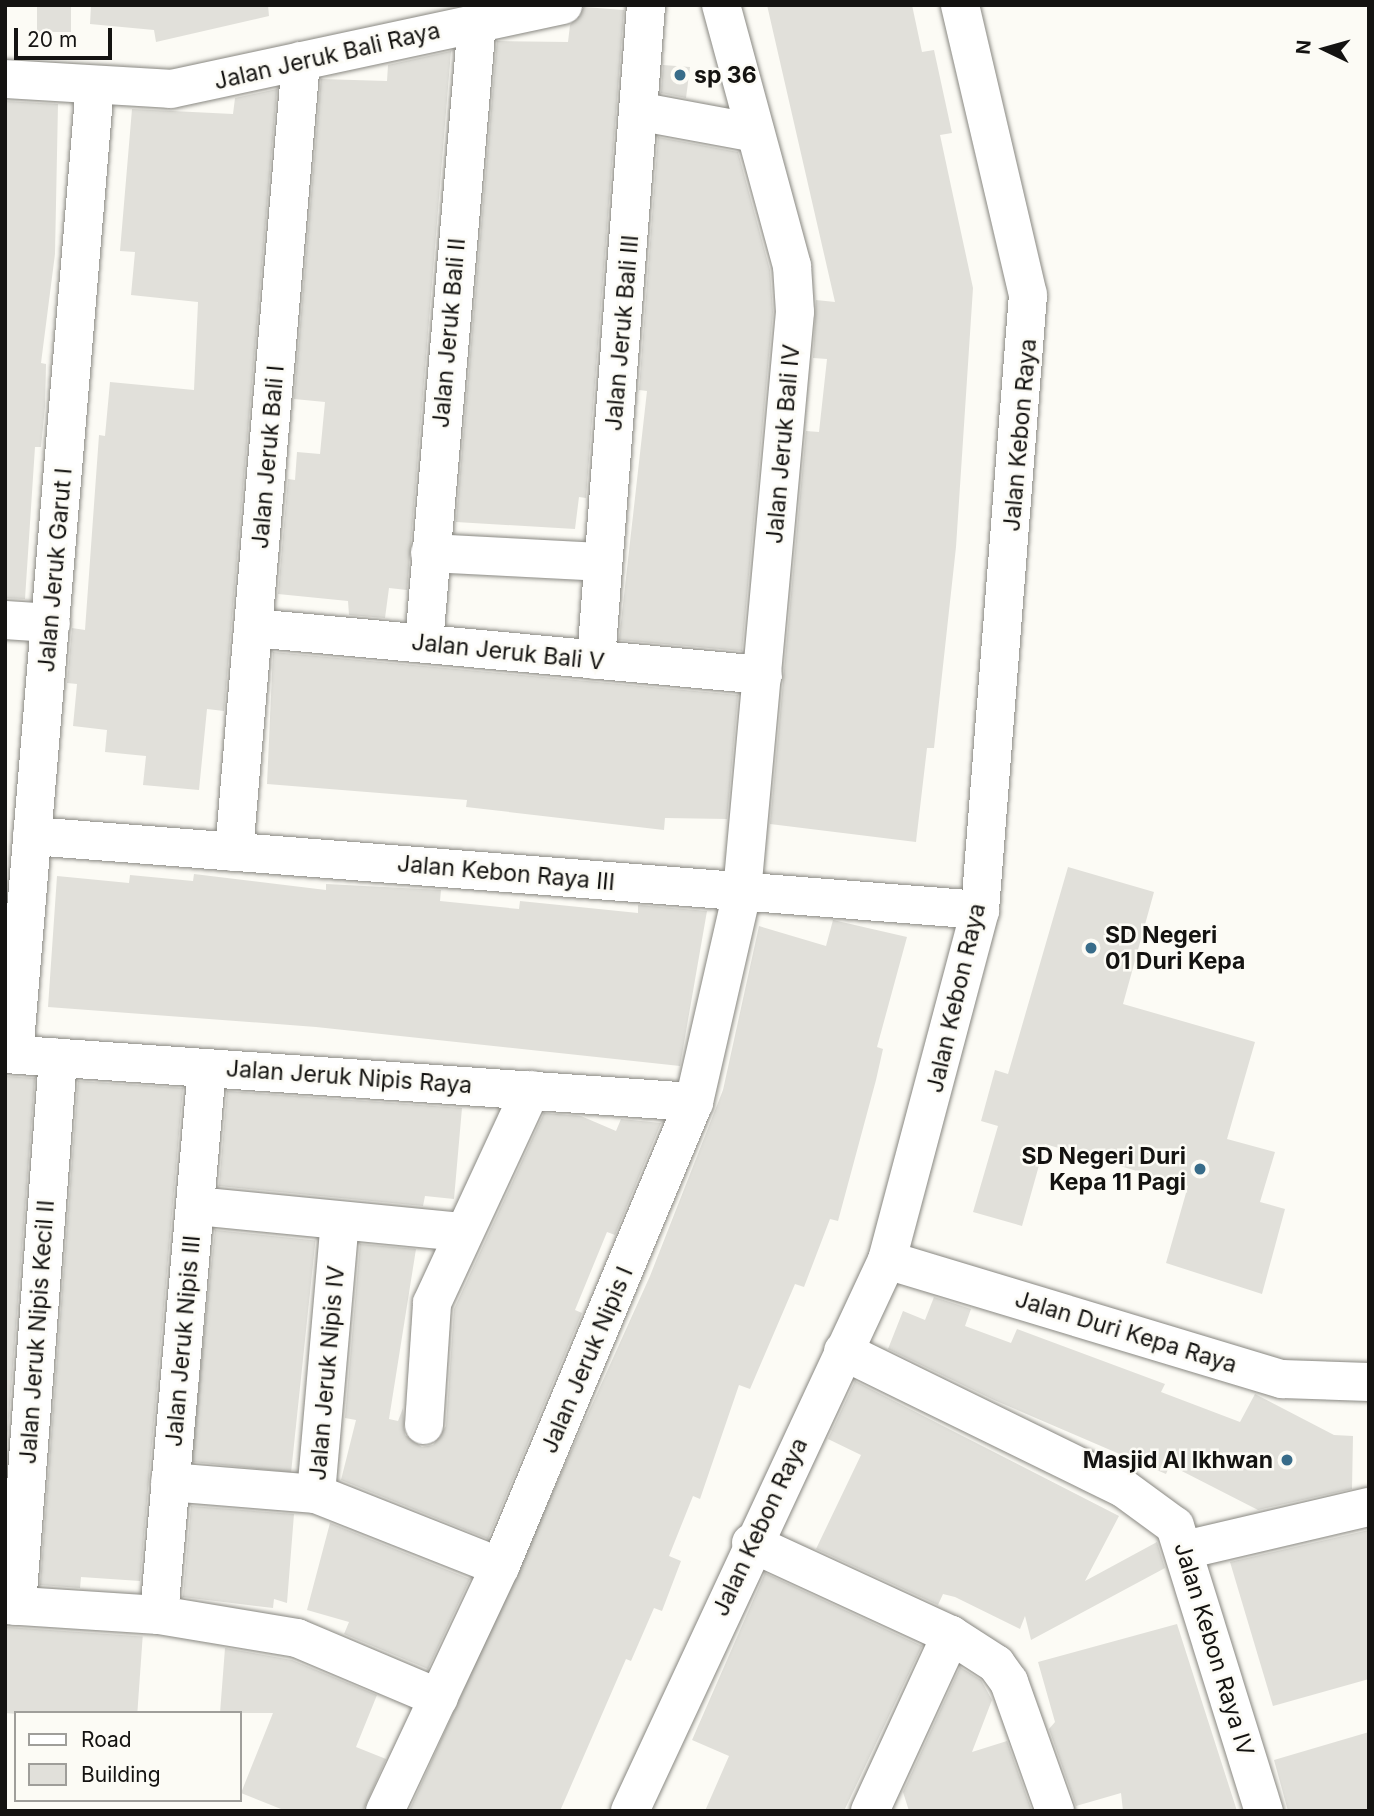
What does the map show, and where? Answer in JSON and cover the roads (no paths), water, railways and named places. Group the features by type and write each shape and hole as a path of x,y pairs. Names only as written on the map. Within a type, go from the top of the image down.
{"street":[{"name":"Jalan Jeruk Bali Raya","path":"5,79 171,89 563,5"},
{"name":"Jalan Jeruk Bali III","path":"596,660 600,562 642,112 646,5"},
{"name":"Jalan Jeruk Bali IV","path":"721,5 792,266 795,312 742,892"},
{"name":"Jalan Kebon Raya","path":"630,1811 751,1543 887,1260 979,910 1028,296 960,5"},
{"name":"Jalan Jeruk Bali II","path":"424,643 477,22"},
{"name":"Jalan Jeruk Bali I","path":"234,852 301,61"},
{"name":"Jalan Jeruk Garut I","path":"10,1054 51,622 95,86"},
{"path":"642,112 755,133"},
{"path":"430,553 600,562"},
{"path":"5,620 51,622"},
{"name":"Jalan Jeruk Bali V","path":"253,628 763,675"},
{"name":"Jalan Kebon Raya III","path":"32,836 979,910"},
{"name":"Jalan Jeruk Nipis I","path":"384,1811 500,1567 694,1102 742,892"},
{"name":"Jalan Jeruk Nipis Raya","path":"10,1054 694,1102"},
{"name":"Jalan Jeruk Nipis Kecil II","path":"11,1606 58,1058"},
{"name":"Jalan Jeruk Nipis III","path":"159,1615 206,1068"},
{"path":"424,1425 432,1303 531,1090"},
{"path":"196,1206 463,1232"},
{"name":"Jalan Jeruk Nipis IV","path":"340,1221 316,1494 500,1567"},
{"name":"Jalan Duri Kepa Raya","path":"887,1260 1282,1379 1369,1382"},
{"name":"Jalan Kebon Raya IV","path":"843,1351 1152,1504 1175,1527 1185,1550 1264,1811"},
{"path":"170,1482 316,1494"},
{"path":"1185,1550 1369,1507"},
{"path":"751,1543 951,1635 1004,1674 1055,1811"},
{"path":"11,1606 159,1615 297,1638 439,1698"},
{"path":"870,1811 951,1635"}],"place":[{"name":"sp 36","path":"680,75"},
{"name":"SD Negeri 01 Duri Kepa","path":"1091,948"},
{"name":"SD Negeri Duri Kepa 11 Pagi","path":"1200,1169"},
{"name":"Masjid Al Ikhwan","path":"1287,1460"}]}
